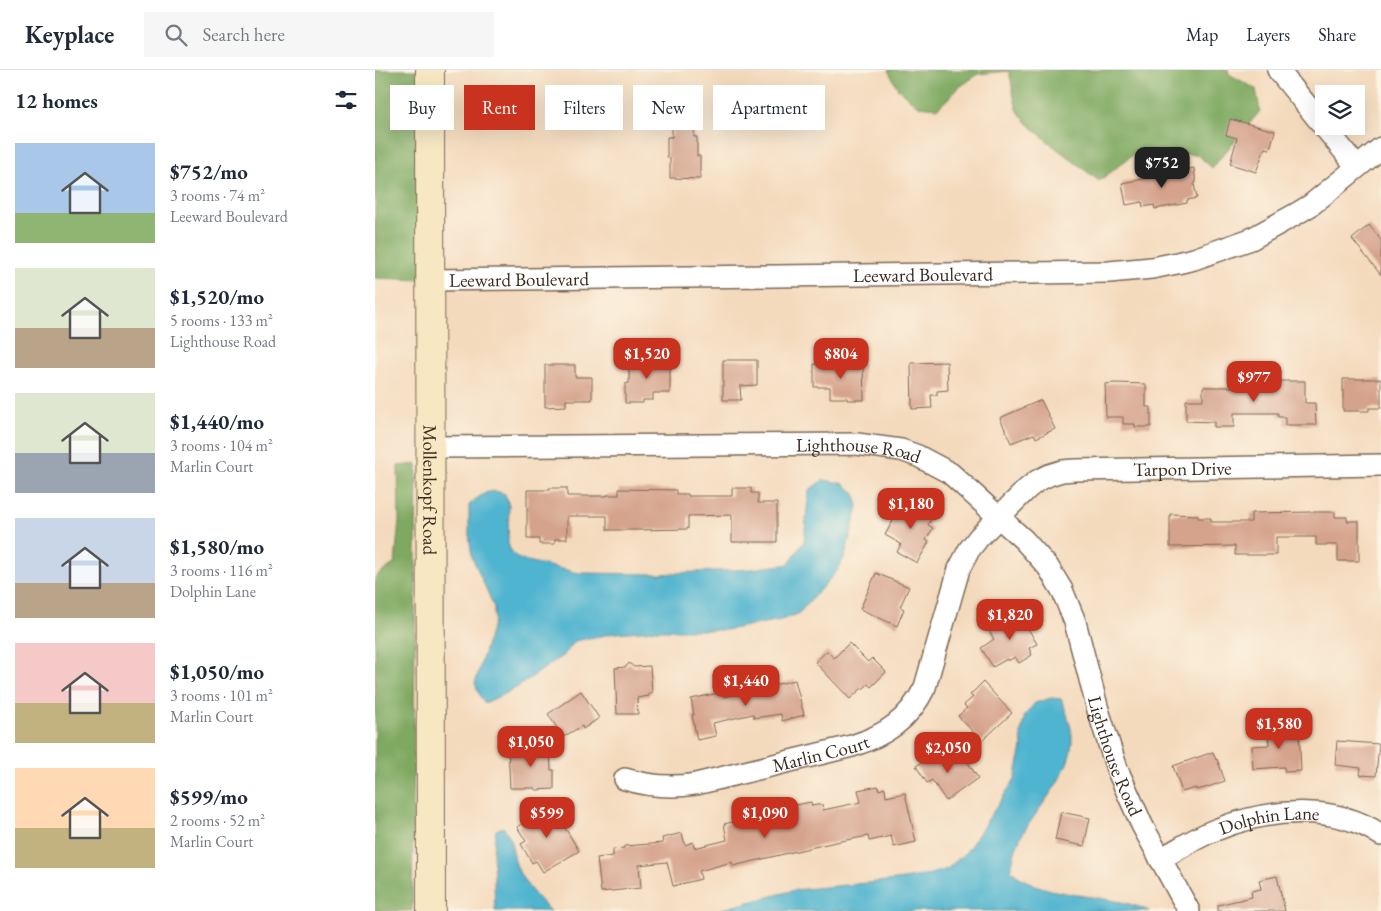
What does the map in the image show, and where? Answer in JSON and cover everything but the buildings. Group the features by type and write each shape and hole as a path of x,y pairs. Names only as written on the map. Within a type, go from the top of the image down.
{"street":[{"name":"Mollenkopf Road","path":"429,70 431,280 431,911"},
{"path":"1278,70 1357,168"},
{"name":"Leeward Boulevard","path":"431,280 1109,272 1152,268 1194,259 1251,239 1296,214 1381,148"},
{"name":"Lighthouse Road","path":"431,447 857,444 875,445 910,452 950,473 999,516 1037,553 1048,567 1069,605 1100,718 1114,761 1134,810 1189,911"},
{"name":"Tarpon Drive","path":"999,516 1037,481 1062,471 1381,465"},
{"name":"Marlin Court","path":"625,779 658,786 696,784 852,746 869,741 892,729 916,702 925,687 963,559 979,537 999,516"},
{"name":"Dolphin Lane","path":"1160,859 1218,829 1243,820 1277,814 1320,813 1347,819 1381,836"}],"green space":[{"path":"375,70 420,70 420,85 390,85 390,130 421,130 422,280 375,278"},
{"path":"888,70 1228,70 1229,74 1256,89 1260,111 1212,168 1198,155 1138,151 1099,181 1054,146 1022,117 1017,109 1009,71 978,74 961,86 938,108 918,106 898,89"},
{"path":"417,464 412,911 375,911 375,577 395,563 399,520 398,466"}],"water":[{"path":"823,480 842,483 854,492 858,506 845,556 837,571 798,614 781,620 726,630 654,630 615,633 575,641 565,654 516,688 485,703 480,696 475,683 494,620 494,607 472,557 469,534 469,505 485,493 494,491 505,494 509,506 508,543 511,552 519,559 579,573 660,574 752,569 789,564 804,541 809,490"},
{"path":"1051,698 1061,699 1065,708 1072,736 1071,749 1062,775 1020,839 1011,871 1026,881 1043,888 1115,901 1149,911 715,911 795,890 897,880 927,875 947,869 967,851 1015,779 1022,747 1021,732 1025,715 1035,703"},
{"path":"503,827 509,836 519,872 531,890 550,911 495,911 493,850 496,830"}]}
